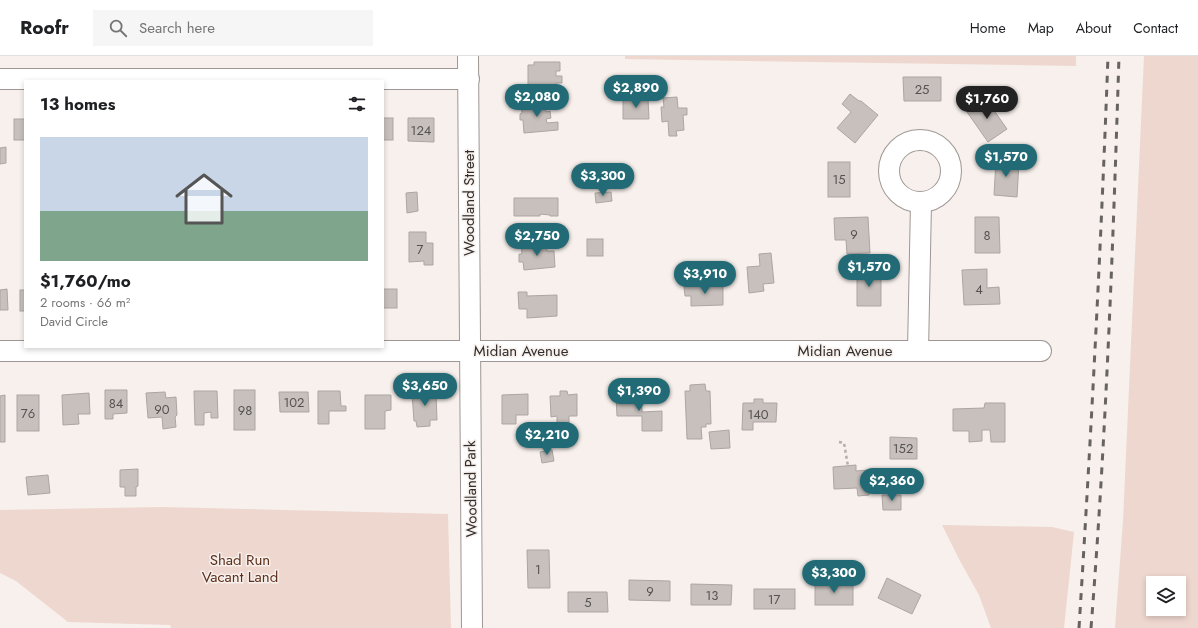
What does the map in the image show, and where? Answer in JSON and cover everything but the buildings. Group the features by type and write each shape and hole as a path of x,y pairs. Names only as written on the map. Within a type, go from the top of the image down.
{"street":[{"name":"Woodland Street","path":"468,56 470,350"},
{"path":"0,79 468,79"},
{"path":"918,351 921,203"},
{"name":"Woodland Park","path":"470,350 472,628"},
{"name":"Midian Avenue","path":"0,351 1041,351"}],"path":[{"path":"839,442 844,443 848,466"}],"green space":[{"path":"625,56 1076,56 1076,66 625,59"},
{"path":"1144,56 1198,56 1198,628 1115,628 1123,521"},
{"name":"Shad Run Vacant Land","path":"162,507 448,514 451,628 171,628 170,625 68,622 16,581 0,573 0,510"},
{"path":"942,525 1052,527 1074,532 1064,628 991,628 979,595"}],"railway":[{"path":"1079,628 1088,485 1108,56"},
{"path":"1091,628 1101,485 1119,56"}]}
